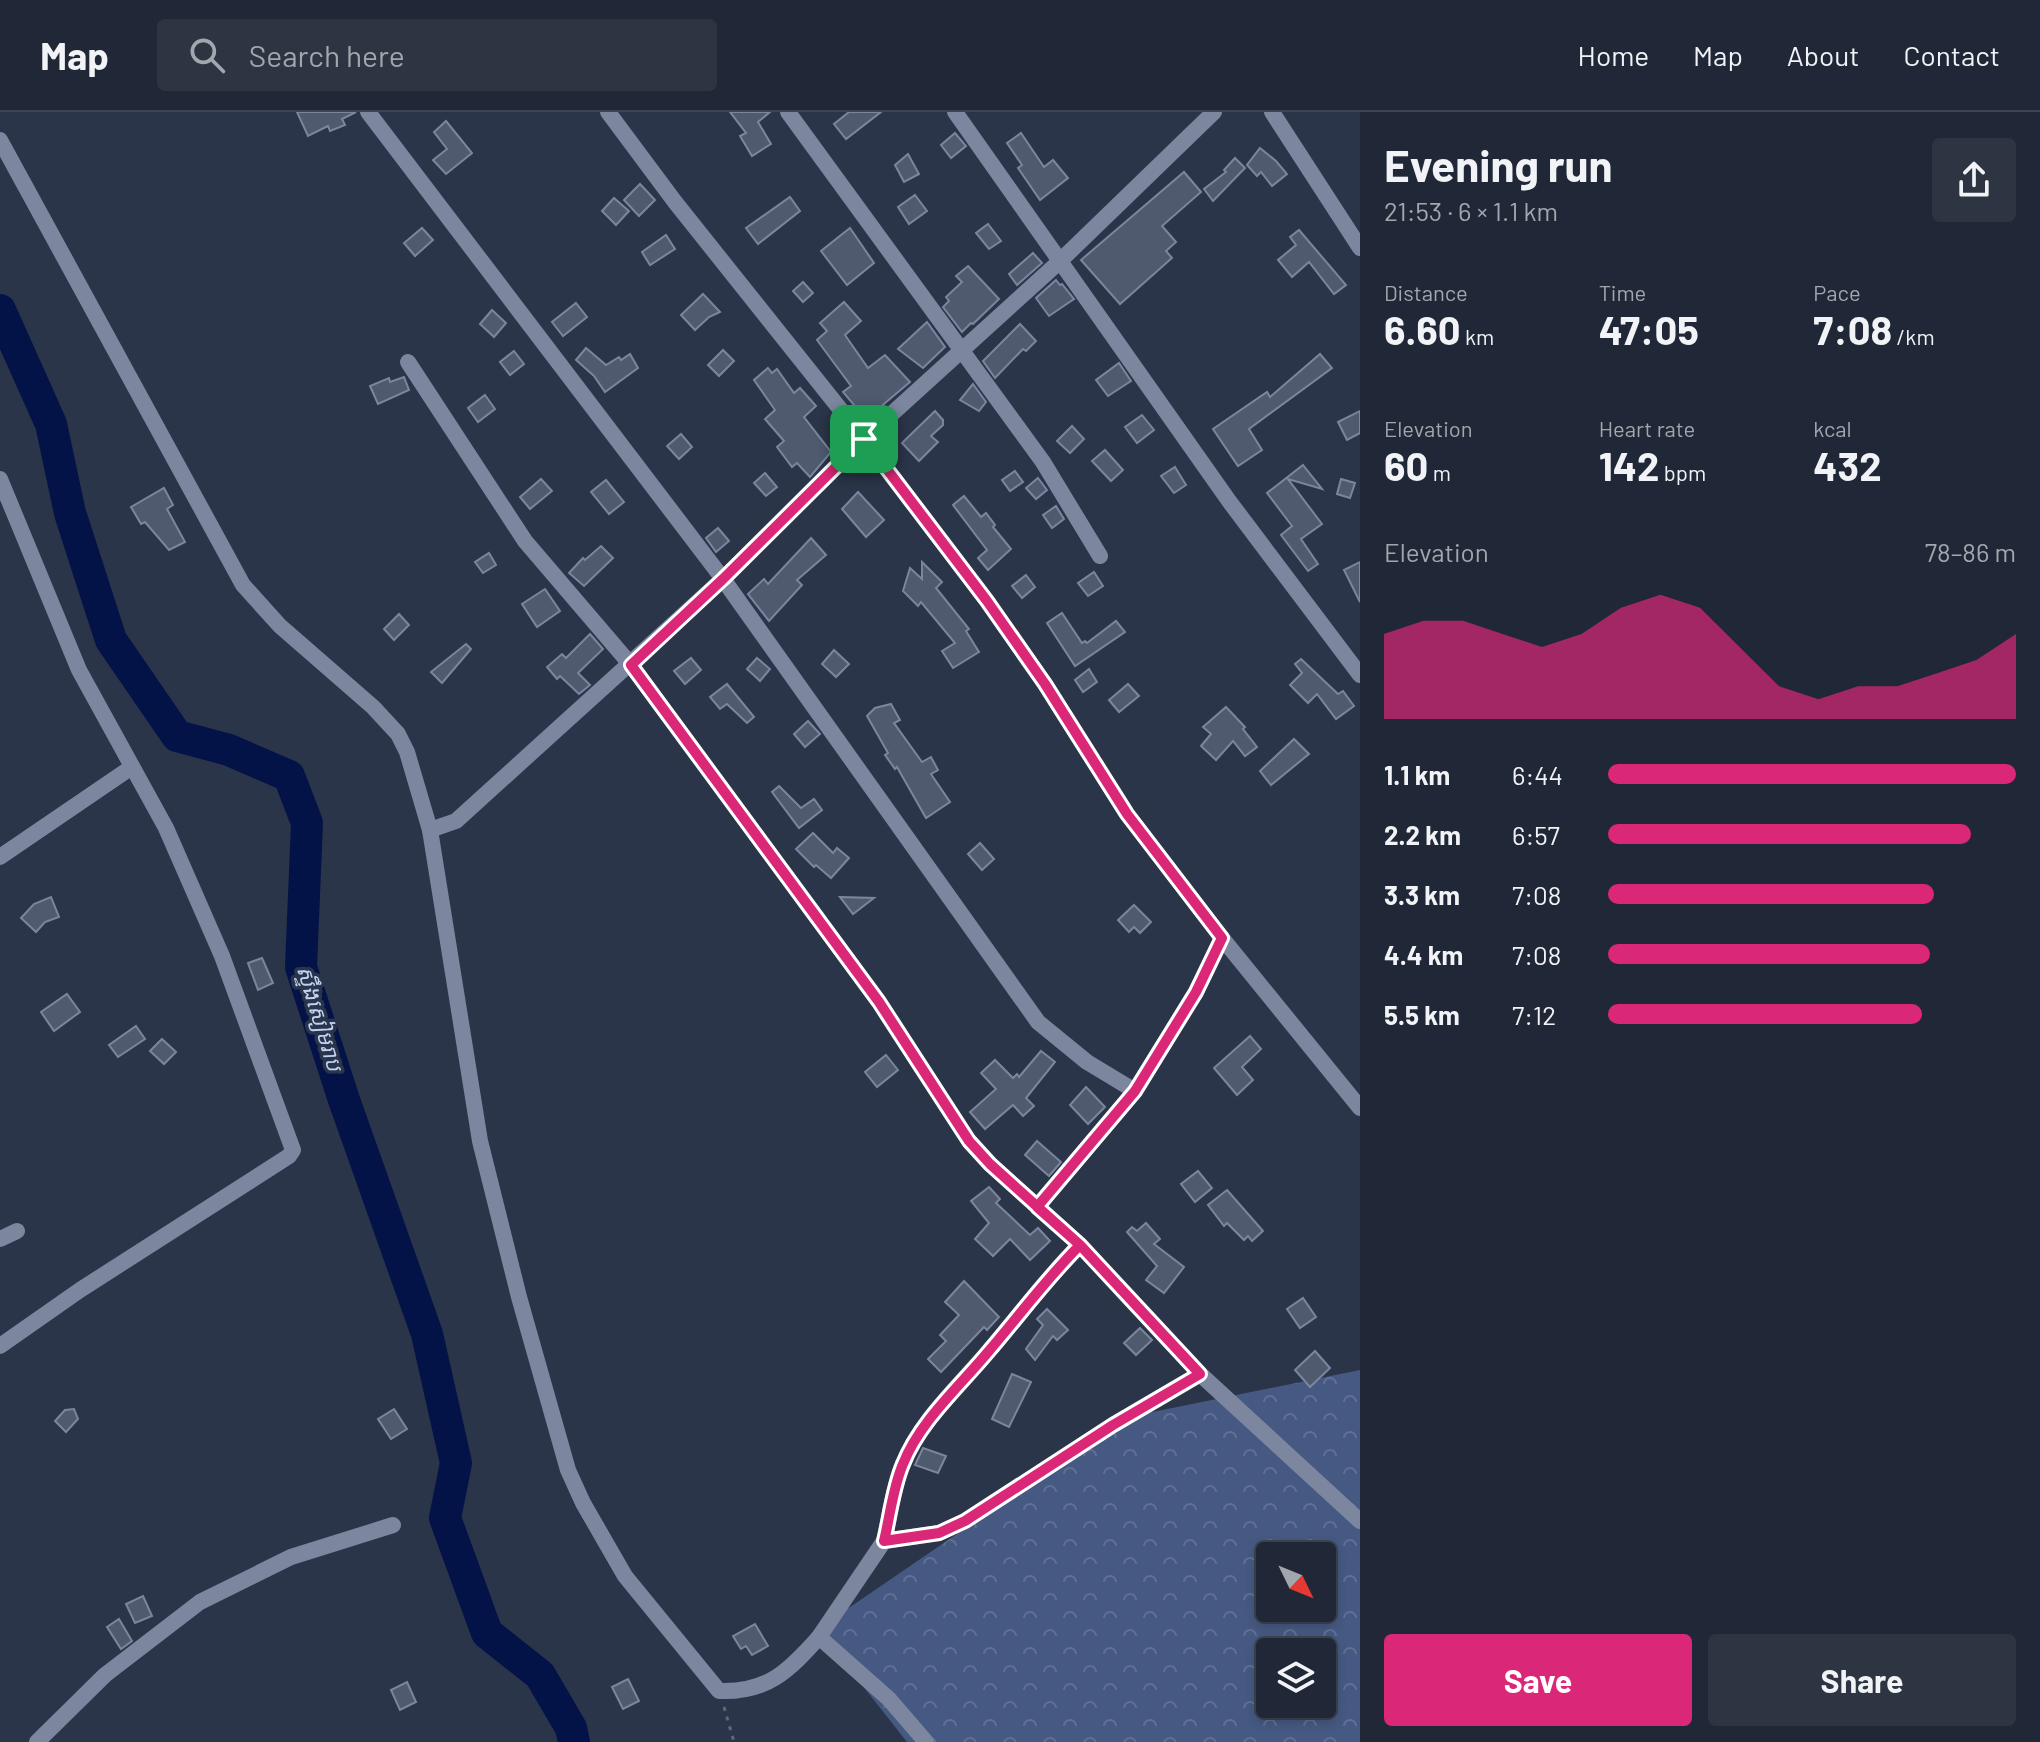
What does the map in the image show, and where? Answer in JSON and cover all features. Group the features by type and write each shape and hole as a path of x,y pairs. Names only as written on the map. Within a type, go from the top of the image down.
{"street":[{"path":"368,112 723,579 1038,1022 1087,1062 1135,1091"},
{"path":"608,112 987,601 1045,684 1127,814 1222,938 1360,1108"},
{"path":"788,112 1043,462 1100,556"},
{"path":"955,112 1229,501 1360,675"},
{"path":"430,830 456,821 631,665 864,439 1059,262 1214,112"},
{"path":"1272,112 1360,248"},
{"path":"2,147 243,585 280,626 373,707 398,734 414,771 430,830 480,1141 519,1297 568,1470 583,1503 625,1576 719,1691 740,1692 771,1680 819,1637 884,1541 898,1478 911,1448 927,1424 1049,1275 1080,1245"},
{"path":"408,362 525,541 631,665 879,1002 969,1141 1080,1245 1200,1374 1360,1521"},
{"path":"0,479 79,670 166,828 222,956 293,1150 289,1156 1,1343"},
{"path":"0,526 15,517"},
{"path":"0,857 132,767"},
{"path":"1037,1207 1135,1091 1196,992 1222,938"},
{"path":"0,1239 17,1231"},
{"path":"884,1541 939,1533 965,1521 1113,1425 1200,1374"},
{"path":"37,1742 105,1675 200,1602 291,1557 393,1525"},
{"path":"819,1637 889,1699 926,1742"}],"path":[{"path":"719,1691 734,1742"}],"green space":[{"path":"1360,1370 1360,1742 907,1742 818,1629 1128,1417"}],"building":[{"path":"297,112 356,112 342,119 345,125 330,131 328,126 308,136"},
{"path":"730,112 770,112 758,122 771,144 752,156 740,136 746,133"},
{"path":"849,112 881,112 846,139 834,124"},
{"path":"446,121 472,153 446,174 433,160 447,149 434,132"},
{"path":"955,133 966,146 951,158 941,145"},
{"path":"1021,133 1044,167 1053,160 1068,178 1040,200 1018,168 1022,165 1007,143"},
{"path":"1260,148 1287,174 1272,186 1261,172 1257,176 1247,165"},
{"path":"908,154 919,174 904,182 895,165"},
{"path":"1235,158 1245,168 1213,201 1204,189 1226,172 1224,170"},
{"path":"1184,172 1201,192 1162,226 1176,242 1166,251 1172,258 1120,304 1081,260"},
{"path":"640,184 655,200 639,216 624,200"},
{"path":"915,195 927,211 909,224 898,207"},
{"path":"790,197 800,211 758,244 746,228"},
{"path":"614,198 629,211 616,225 602,211"},
{"path":"988,224 1001,241 989,249 976,233"},
{"path":"422,228 433,240 415,256 404,243"},
{"path":"850,228 874,263 847,285 821,251"},
{"path":"1299,230 1346,285 1334,294 1309,262 1292,277 1278,260 1296,245 1290,237"},
{"path":"666,235 675,249 650,265 642,252"},
{"path":"1033,253 1042,263 1017,285 1009,274"},
{"path":"968,266 999,299 962,332 943,307 949,301 946,297 962,282 956,276"},
{"path":"1056,280 1074,299 1049,316 1036,298"},
{"path":"803,282 813,293 803,302 793,291"},
{"path":"703,294 720,312 695,330 681,315"},
{"path":"844,302 861,321 845,335 868,368 885,355 910,382 866,419 843,392 851,386 817,340 827,331 820,323"},
{"path":"576,303 587,317 563,336 552,322"},
{"path":"492,310 506,323 494,337 480,324"},
{"path":"927,322 945,347 923,368 898,349"},
{"path":"1020,324 1036,341 1026,351 1023,349 995,378 983,361"},
{"path":"586,348 606,365 630,354 638,368 605,392 594,376 576,360"},
{"path":"723,350 734,361 719,376 708,365"},
{"path":"514,351 524,364 510,375 500,362"},
{"path":"1320,354 1332,368 1249,429 1262,450 1238,466 1213,429 1267,392 1270,397"},
{"path":"1119,363 1131,381 1108,396 1096,380"},
{"path":"768,368 772,373 777,369 794,393 800,388 816,406 804,417 831,452 810,477 797,463 792,467 777,447 784,441 765,419 775,410 754,380"},
{"path":"404,377 409,390 378,404 370,386 389,378 390,382"},
{"path":"973,384 986,402 979,411 960,400"},
{"path":"485,395 495,409 478,422 468,408"},
{"path":"935,411 943,420 943,425 931,436 938,442 919,461 902,443"},
{"path":"1360,411 1360,433 1347,440 1338,422"},
{"path":"1142,415 1154,430 1137,443 1125,427"},
{"path":"1072,426 1084,439 1070,453 1057,441"},
{"path":"681,434 692,447 679,459 667,446"},
{"path":"1105,450 1123,470 1111,481 1092,461"},
{"path":"1303,465 1322,489 1288,479 1322,524 1301,539 1318,564 1308,571 1281,535 1292,526 1267,493"},
{"path":"1175,467 1186,485 1174,493 1161,476"},
{"path":"1015,471 1023,482 1010,491 1002,480"},
{"path":"765,473 777,487 766,496 754,483"},
{"path":"1038,478 1047,490 1036,499 1026,488"},
{"path":"541,479 552,491 530,509 520,497"},
{"path":"1341,479 1355,483 1350,498 1337,494"},
{"path":"606,480 624,502 609,514 591,492"},
{"path":"164,488 173,505 167,509 185,542 169,550 145,522 141,524 131,507"},
{"path":"858,492 884,520 866,537 842,509"},
{"path":"964,496 981,517 986,513 1011,549 988,570 978,558 987,550 953,505"},
{"path":"1056,506 1064,519 1052,528 1043,515"},
{"path":"718,528 729,541 716,552 706,538"},
{"path":"811,538 826,555 797,580 802,585 769,621 748,594 764,579 768,584"},
{"path":"601,546 613,558 584,586 569,573 583,558 585,560"},
{"path":"489,553 496,565 483,573 475,562"},
{"path":"922,562 942,582 936,588 969,629 966,631 979,652 953,668 942,651 955,643 921,602 918,606 903,591 910,568 922,579"},
{"path":"1360,562 1360,602 1344,570"},
{"path":"1094,572 1103,586 1088,596 1078,583"},
{"path":"1026,575 1035,587 1022,598 1012,586"},
{"path":"545,589 560,611 537,627 522,604"},
{"path":"1062,613 1082,643 1087,643 1116,621 1125,632 1075,666 1047,623"},
{"path":"399,614 409,625 394,640 384,629"},
{"path":"590,634 603,649 578,673 590,685 579,694 560,676 557,679 547,667 562,654 566,658"},
{"path":"466,644 471,649 442,683 431,672"},
{"path":"834,650 849,664 836,677 822,664"},
{"path":"691,658 701,670 685,684 674,671"},
{"path":"757,658 770,669 760,681 747,669"},
{"path":"1301,659 1338,694 1343,691 1354,706 1336,719 1317,694 1308,703 1290,685 1302,673 1295,664"},
{"path":"1089,669 1097,682 1083,692 1075,680"},
{"path":"727,684 754,717 747,723 727,704 720,709 710,697"},
{"path":"1128,684 1139,696 1119,712 1109,700"},
{"path":"891,704 900,720 894,723 922,762 931,757 938,770 931,774 950,802 926,818 897,767 895,769 885,755 888,753 867,716 875,708"},
{"path":"1226,707 1245,727 1243,729 1257,747 1245,756 1233,741 1216,760 1201,746 1211,734 1203,727"},
{"path":"808,721 820,734 805,747 794,734"},
{"path":"1294,739 1309,754 1271,785 1260,771"},
{"path":"779,786 801,808 814,799 822,810 799,828 772,792"},
{"path":"813,833 833,853 837,848 849,858 831,878 796,849"},
{"path":"980,843 994,859 982,870 968,854"},
{"path":"51,897 59,917 45,922 36,932 21,918 34,904"},
{"path":"840,897 874,898 853,914"},
{"path":"1134,905 1151,922 1140,933 1134,927 1129,932 1118,920"},
{"path":"262,958 273,983 258,990 248,963"},
{"path":"67,994 80,1012 54,1031 41,1012"},
{"path":"136,1026 145,1039 118,1057 109,1045"},
{"path":"1250,1036 1261,1049 1242,1067 1253,1080 1237,1095 1214,1068"},
{"path":"162,1039 176,1052 164,1064 150,1051"},
{"path":"1041,1051 1055,1062 1026,1098 1034,1106 1023,1116 1013,1105 985,1129 970,1112 996,1089 981,1073 995,1060 1013,1078 1017,1074 1019,1077"},
{"path":"886,1055 898,1070 877,1087 865,1072"},
{"path":"1086,1087 1105,1107 1088,1124 1070,1105"},
{"path":"1037,1141 1061,1162 1049,1176 1025,1155"},
{"path":"1198,1171 1212,1188 1195,1202 1181,1184"},
{"path":"989,1187 1000,1199 996,1203 1030,1235 1038,1228 1050,1241 1030,1260 1010,1239 993,1256 975,1239 989,1223 971,1201"},
{"path":"1227,1190 1263,1231 1252,1241 1248,1236 1244,1240 1227,1223 1224,1226 1208,1205"},
{"path":"1146,1223 1160,1239 1154,1244 1184,1267 1164,1293 1146,1280 1157,1266 1127,1232 1132,1227 1137,1231"},
{"path":"964,1281 999,1317 987,1330 984,1327 941,1372 928,1359 946,1341 940,1335 959,1315 945,1302"},
{"path":"1303,1298 1316,1317 1300,1328 1287,1309"},
{"path":"1047,1309 1068,1330 1057,1340 1053,1336 1035,1360 1026,1349 1043,1325 1037,1319"},
{"path":"1140,1328 1152,1340 1136,1355 1124,1343"},
{"path":"1315,1351 1330,1368 1310,1387 1295,1370"},
{"path":"1012,1374 1031,1382 1009,1427 992,1419"},
{"path":"74,1409 78,1419 66,1432 55,1421 65,1410"},
{"path":"394,1409 407,1429 391,1439 378,1419"},
{"path":"923,1448 946,1456 938,1473 915,1465"},
{"path":"143,1596 152,1616 135,1623 126,1604"},
{"path":"119,1619 132,1641 121,1649 107,1627"},
{"path":"755,1624 768,1646 752,1655 746,1646 741,1649 733,1636"},
{"path":"628,1679 639,1701 623,1709 612,1687"},
{"path":"407,1682 416,1702 400,1710 391,1690"}],"waterway":[{"name":"ស្ទឹងសៀមរាប","path":"0,310 51,424 70,513 111,640 177,736 229,750 289,776 307,823 301,967 344,1100 427,1334 456,1463 445,1518 487,1633 540,1675 571,1728 574,1742"}],"route":[{"path":"864,439 631,665 879,1002 969,1141 990,1164 1037,1207 1080,1245 1200,1374 1113,1425 965,1521 939,1533 884,1541 898,1478 911,1448 927,1424 1049,1275 1080,1245 1037,1207 1135,1091 1196,992 1222,938 1127,814 1045,684 987,601 864,439"}]}
